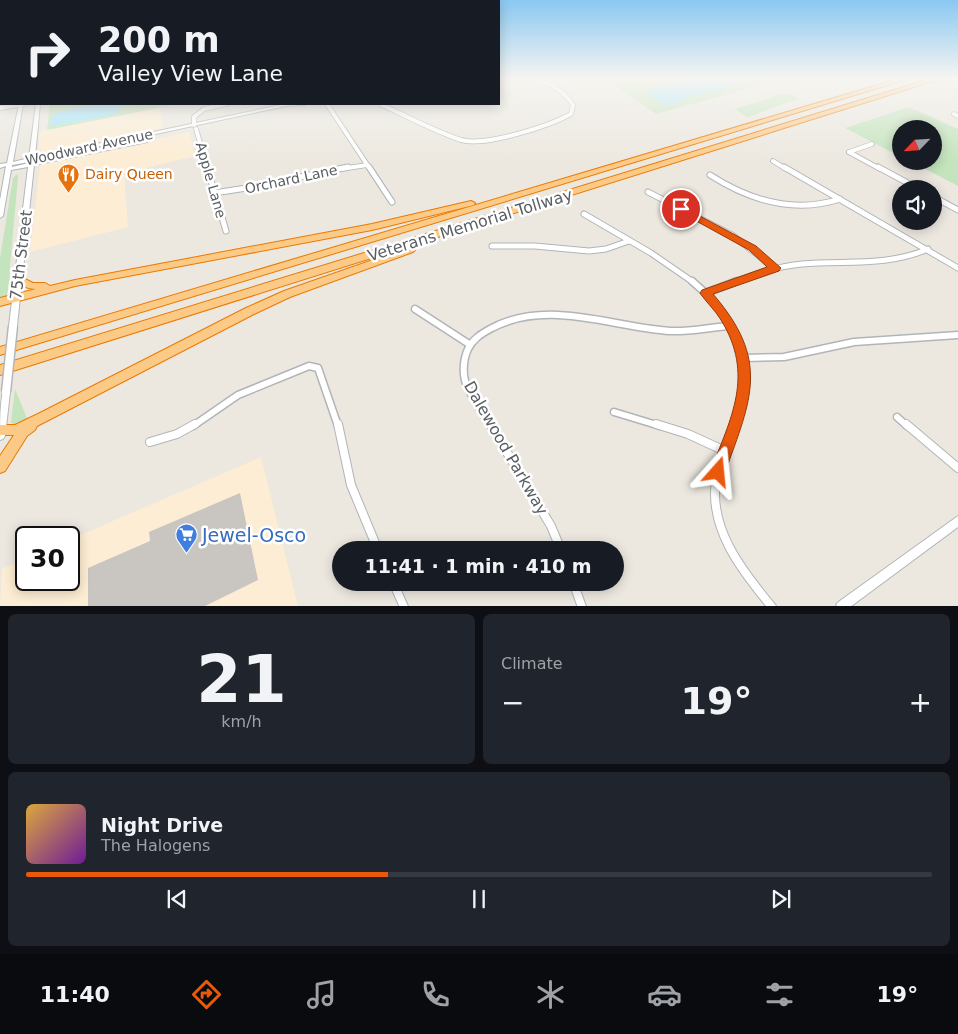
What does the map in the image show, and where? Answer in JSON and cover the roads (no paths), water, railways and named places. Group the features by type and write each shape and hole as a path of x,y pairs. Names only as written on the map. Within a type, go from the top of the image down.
{"highway":[{"name":"Veterans Memorial Tollway","path":"0,351 814,106"},
{"name":"Veterans Memorial Tollway","path":"0,370 849,106"},
{"path":"0,302 76,283 372,227 503,195 530,192"},
{"path":"0,432 16,430 42,418 212,329 287,294 483,225 517,210"},
{"path":"19,279 31,286 76,283"},
{"path":"0,467 23,432 42,418"}],"main road":[{"name":"75th Street","path":"0,216 22,106"},
{"name":"75th Street","path":"0,432 38,106"},
{"name":"Woodward Avenue","path":"195,127 275,106"},
{"name":"Woodward Avenue","path":"0,166 32,162 294,106"},
{"name":"Woodward Avenue","path":"0,170 9,166"}],"street":[{"path":"195,127 194,116 198,111 209,106"},
{"path":"328,106 392,202"},
{"path":"385,106 461,140 475,142 486,141 555,123 571,114 573,106"},
{"name":"Apple Lane","path":"195,127 226,231"},
{"path":"872,144 849,152 901,180"},
{"path":"773,161 958,268"},
{"name":"Orchard Lane","path":"214,193 247,190 339,168 367,165"},
{"path":"710,176 738,191 782,204 820,206 840,199"},
{"path":"648,192 742,242 759,253 775,268"},
{"path":"942,201 958,210"},
{"path":"584,214 683,273 720,308 730,326 743,358 744,397 734,429 724,451 715,491 722,532 739,565 772,606"},
{"path":"492,246 535,246 589,251 606,249 629,241"},
{"path":"706,293 775,268 821,263 890,262 906,259 928,249"},
{"path":"416,309 469,344 485,331 499,325 520,319 545,316 573,316 670,331 730,326"},
{"path":"743,358 784,358 854,342 958,336"},
{"name":"Dalewood Parkway","path":"469,344 463,364 464,378 467,386 550,526 557,541"},
{"path":"150,442 164,439 192,428 243,392 309,366 314,366 318,368 337,421 351,485 374,541"},
{"path":"614,412 688,434 724,451"},
{"path":"897,417 958,468"},
{"path":"841,606 958,521"},
{"path":"397,591 404,606"},
{"path":"576,591 582,606"}],"water":[{"path":"89,106 127,106 119,109 116,114 53,126 50,124 51,117 59,112"}],"place":[{"name":"Dairy Queen","path":"69,193"},
{"name":"Jewel-Osco","path":"186,554"}]}
